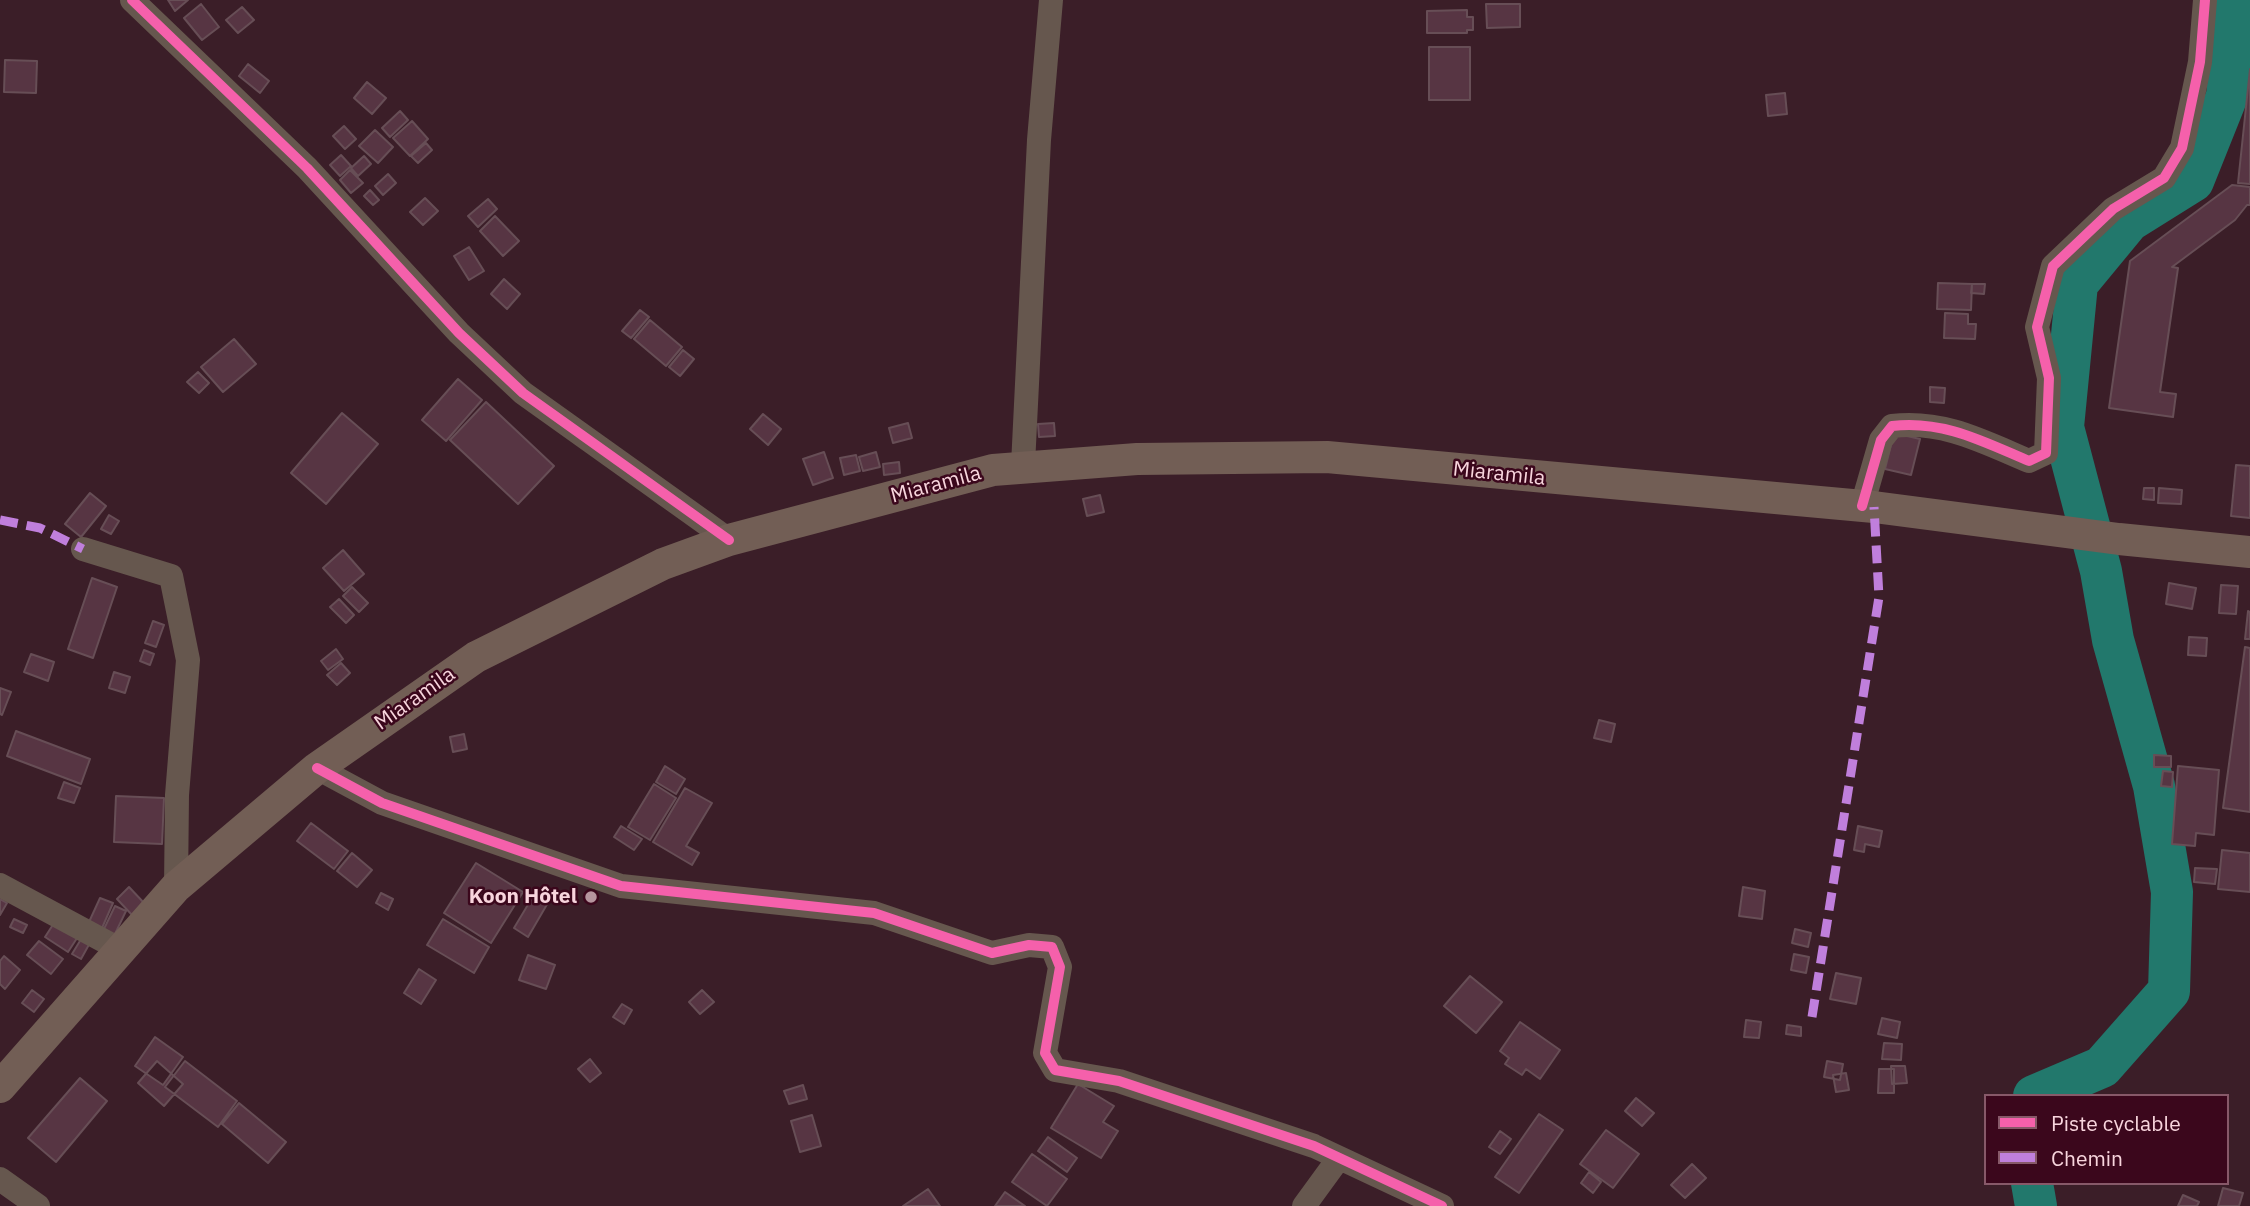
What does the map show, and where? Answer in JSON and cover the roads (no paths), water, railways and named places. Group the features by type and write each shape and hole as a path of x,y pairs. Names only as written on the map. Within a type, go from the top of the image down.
{"main road":[{"name":"Miaramila","path":"0,1087 176,887 317,768 476,657 663,564 729,540 979,473 1023,465 1137,458 1327,457 1862,506 2119,539 2250,552"}],"street":[{"path":"132,0 307,168 458,332 523,393 729,540"},
{"path":"1023,465 1040,140 1051,0"},
{"path":"1862,506 1881,440 1892,426 1920,423 1973,437 2029,461 2046,453 2049,378 2037,327 2053,266 2113,209 2164,178 2182,148 2200,62 2205,0"},
{"path":"83,549 171,576 188,660 177,795 176,887"},
{"path":"317,768 382,803 621,886 874,913 992,953 1029,945 1052,947 1060,967 1045,1053 1055,1070 1119,1082 1314,1146 1441,1206"},
{"path":"0,885 121,950"},
{"path":"1304,1206 1339,1158"},
{"path":"0,1179 38,1206"}],"waterway":[{"path":"2039,1094 2102,1067 2169,991 2172,892 2154,786 2113,640 2101,571 2063,427 2077,284 2129,221 2193,181 2227,96 2236,0"},
{"path":"2032,1185 2036,1206"}],"place":[{"name":"Koon Hôtel","path":"591,897"}]}
